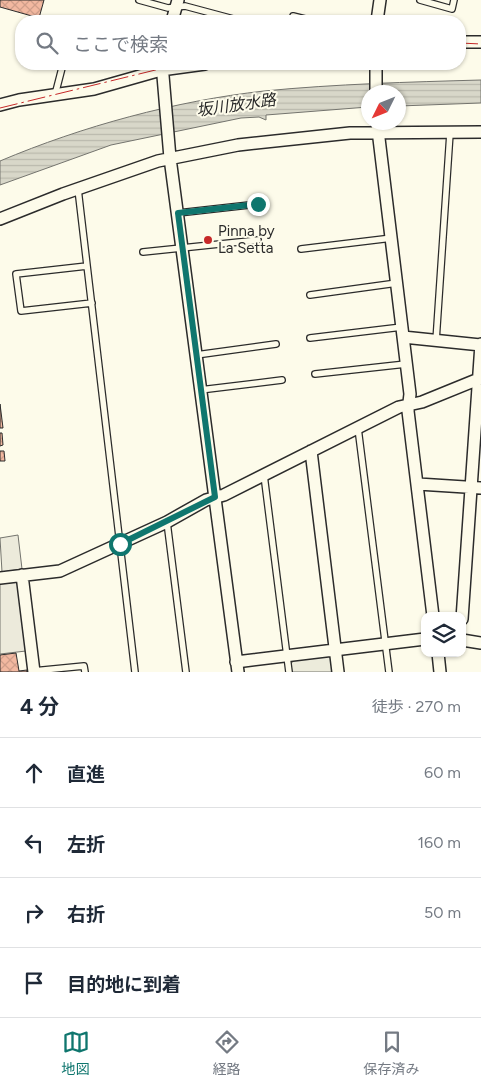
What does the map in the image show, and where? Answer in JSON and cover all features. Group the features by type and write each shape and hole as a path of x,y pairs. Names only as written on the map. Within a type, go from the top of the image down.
{"street":[{"path":"378,15 380,0"},
{"path":"466,42 481,42"},
{"path":"0,105 19,100 94,89 152,70"},
{"path":"161,70 170,158 237,667 287,656 421,639"},
{"path":"376,70 376,85"},
{"path":"0,219 78,189 170,158 238,145 366,130"},
{"path":"377,130 403,332 410,394 408,406 433,612"},
{"path":"406,130 450,133 481,132"},
{"path":"403,332 436,341 481,345 477,487 463,612"},
{"path":"0,578 60,571 167,522 399,408 480,378"},
{"path":"312,451 338,672"},
{"path":"418,484 477,487"},
{"path":"22,575 34,672"},
{"path":"466,640 481,642"},
{"path":"438,657 440,672"}],"lane":[{"path":"139,0 168,8 177,3 219,15"},
{"path":"420,0 452,8 454,0"},
{"path":"55,95 61,70"},
{"path":"436,341 450,133"},
{"path":"78,189 136,672"},
{"path":"178,213 258,204"},
{"path":"301,249 392,238"},
{"path":"143,252 258,240"},
{"path":"86,266 16,274 21,311 92,303"},
{"path":"310,295 397,283"},
{"path":"310,338 403,332"},
{"path":"196,355 276,344"},
{"path":"315,374 406,364"},
{"path":"200,390 282,380"},
{"path":"358,428 389,672"},
{"path":"264,475 289,672"},
{"path":"167,522 186,672"},
{"path":"34,672 84,666 85,672"}],"shaded area":[{"path":"18,535 22,569 2,572 0,538"},
{"path":"17,582 26,651 0,654 0,584"},
{"path":"326,655 332,658 333,672 292,672 291,664 294,659"}],"water":[{"name":"坂川放水路","path":"481,80 481,103 406,106 406,85 361,85 361,108 266,115 266,120 259,117 241,118 111,145 0,185 0,161 97,126 163,108 231,95 264,91 345,85"}],"building":[{"path":"0,0 44,0 40,15 28,15 0,7"},
{"path":"0,404 3,428 0,428"},
{"path":"0,433 2,433 3,445 0,446"},
{"path":"0,451 4,451 5,461 0,461"},
{"path":"16,653 19,671 27,670 27,672 0,672 0,655"}],"power":[{"path":"466,43 481,44"},
{"path":"0,108 155,70"}],"place":[{"name":"Pinna by La Setta","path":"208,240"}],"route":[{"path":"120,544 215,497 178,213 258,204"}]}
